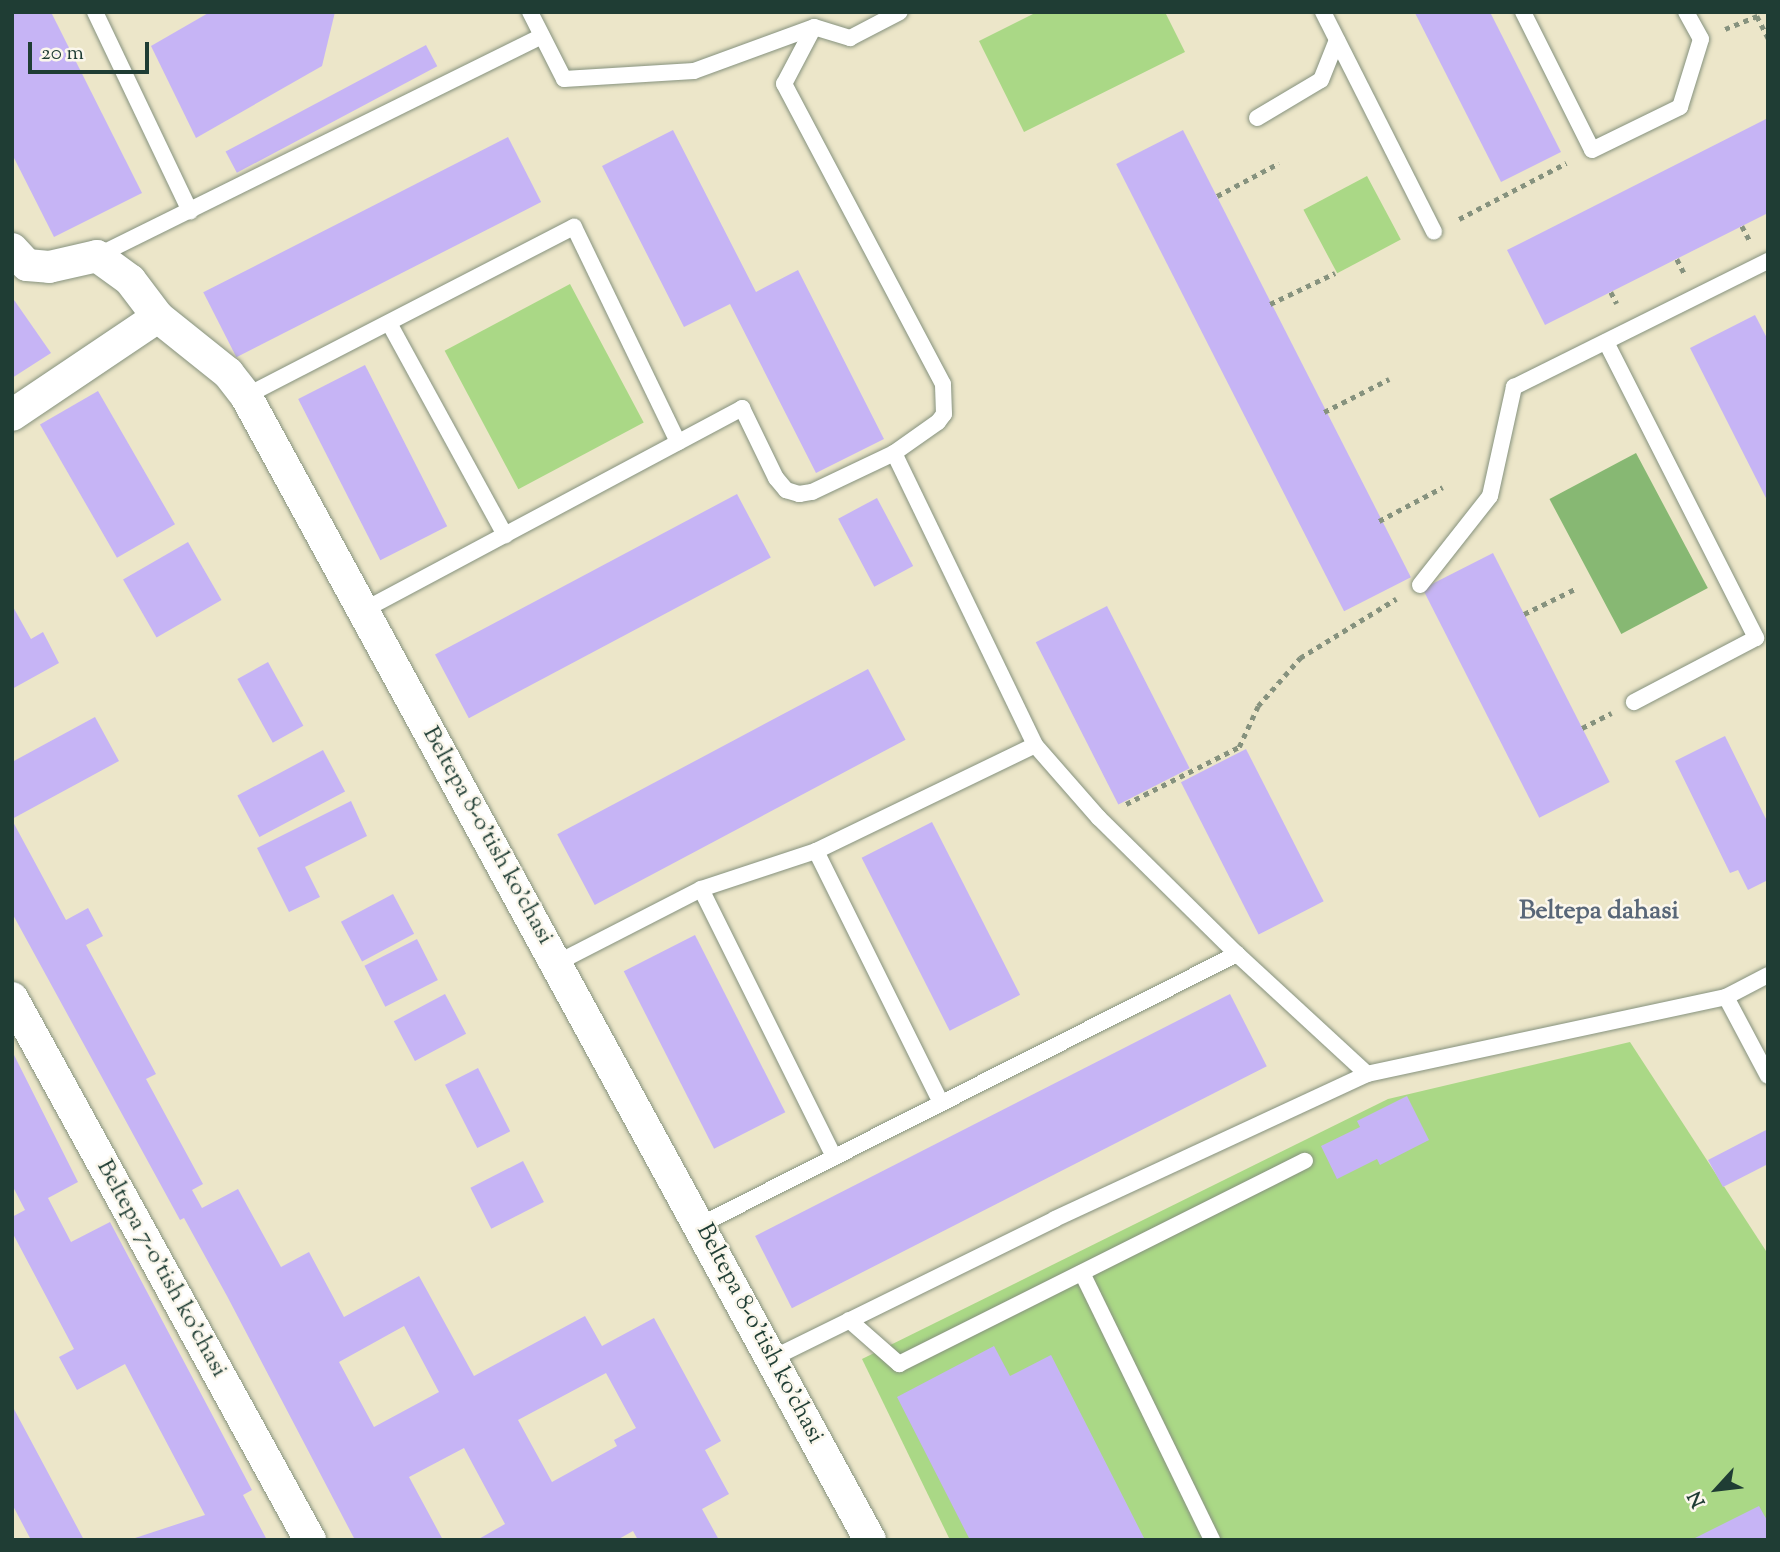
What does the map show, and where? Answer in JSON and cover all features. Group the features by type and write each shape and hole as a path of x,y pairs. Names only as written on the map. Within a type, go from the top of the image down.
{"street":[{"path":"12,249 27,265 49,267 97,256"},
{"name":"Beltepa 8-o'tish ko'chasi","path":"97,256 130,280 158,317 228,373 246,396 870,1540"},
{"path":"12,415 158,317"},
{"name":"Beltepa 7-o'tish ko'chasi","path":"12,998 310,1540"}],"lane":[{"path":"95,12 190,211"},
{"path":"530,12 564,79 694,71 810,20 850,38 900,12"},
{"path":"1523,12 1592,150 1680,107 1701,39 1686,12"},
{"path":"1328,14 1337,40 1434,232"},
{"path":"364,610 742,408 776,478 786,489 799,494 812,492 894,453 938,422 946,396 943,384 784,83 810,20"},
{"path":"97,256 542,36"},
{"path":"1257,118 1321,80 1337,40"},
{"path":"246,396 574,227 678,442"},
{"path":"1420,584 1490,496 1514,387 1768,261"},
{"path":"389,323 505,535"},
{"path":"1606,342 1756,638 1634,702"},
{"path":"894,453 1035,745 1099,818 1237,954 1367,1074"},
{"path":"557,963 701,889 816,851 1035,745"},
{"path":"816,851 941,1103"},
{"path":"701,889 834,1157"},
{"path":"700,1225 1237,954"},
{"path":"773,1358 1367,1074 1726,996 1768,975"},
{"path":"1726,996 1768,1076"},
{"path":"849,1320 899,1364 1305,1161"},
{"path":"1082,1273 1213,1540"}],"path":[{"path":"1701,39 1757,16 1768,38"},
{"path":"1434,232 1592,150"},
{"path":"1217,195 1279,163"},
{"path":"1270,303 1335,273"},
{"path":"1324,412 1389,379"},
{"path":"1379,521 1443,487"},
{"path":"1099,818 1239,747 1258,706 1300,658 1420,584"},
{"path":"1524,614 1577,588"}],"green space":[{"path":"1037,12 1165,12 1185,52 1024,132 979,41"},
{"path":"1367,176 1401,240 1337,273 1303,210"},
{"path":"570,284 644,423 518,489 445,351"},
{"path":"1636,453 1708,588 1621,634 1549,499"},
{"path":"1630,1042 1768,1254 1768,1540 950,1540 862,1359 1388,1099"}],"building":[{"path":"12,12 51,12 142,193 54,237 12,154"},
{"path":"210,12 335,12 322,66 196,138 151,46"},
{"path":"1490,12 1561,152 1501,182 1415,13"},
{"path":"426,45 437,66 237,173 226,152"},
{"path":"1768,118 1768,213 1545,325 1507,250"},
{"path":"673,130 756,292 798,270 884,439 816,473 730,304 684,327 602,166"},
{"path":"1183,130 1411,577 1344,611 1116,164"},
{"path":"508,137 541,202 236,357 203,292"},
{"path":"12,297 51,353 12,378"},
{"path":"1755,315 1768,340 1768,502 1690,348"},
{"path":"365,365 447,526 380,560 298,399"},
{"path":"98,391 175,524 117,558 40,425"},
{"path":"737,494 771,558 469,718 435,655"},
{"path":"877,498 913,566 874,587 838,519"},
{"path":"188,542 222,600 157,638 123,580"},
{"path":"1493,553 1610,782 1539,818 1423,589"},
{"path":"12,605 31,639 43,632 59,663 12,689"},
{"path":"1107,606 1190,768 1118,804 1036,642"},
{"path":"268,662 303,726 273,743 237,679"},
{"path":"868,669 906,740 595,905 557,834"},
{"path":"95,717 119,761 12,819 12,762"},
{"path":"1725,736 1768,823 1768,880 1748,890 1738,870 1730,873 1675,761"},
{"path":"1246,749 1324,901 1259,935 1181,782"},
{"path":"323,750 345,791 259,837 237,796"},
{"path":"351,801 367,836 305,867 320,897 289,912 257,848"},
{"path":"12,820 66,920 88,908 103,936 86,945 156,1074 146,1079 203,1184 192,1190 202,1208 238,1189 281,1267 309,1252 344,1317 419,1276 474,1376 585,1316 602,1346 654,1318 721,1441 705,1450 729,1494 702,1509 719,1540 638,1540 633,1531 617,1540 477,1540 505,1524 464,1448 409,1477 443,1540 355,1540 227,1296 184,1218 180,1220 12,913","holes":["404,1326 439,1392 374,1427 339,1362","606,1373 636,1428 614,1440 617,1446 552,1482 518,1420"]},
{"path":"932,822 1020,995 950,1031 862,858"},
{"path":"393,894 414,934 362,961 341,922"},
{"path":"695,935 785,1112 714,1149 624,971"},
{"path":"417,939 438,980 385,1007 364,966"},
{"path":"445,994 466,1034 415,1061 394,1021"},
{"path":"1230,994 1267,1066 792,1308 755,1236"},
{"path":"12,1051 78,1182 48,1198 71,1242 110,1222 252,1490 243,1495 267,1540 129,1540 205,1515 125,1364 77,1390 59,1357 74,1349 12,1232 12,1217 25,1210 12,1185"},
{"path":"478,1068 510,1131 477,1148 445,1085"},
{"path":"1407,1096 1429,1140 1380,1165 1377,1159 1337,1179 1321,1146 1360,1127 1357,1121"},
{"path":"1768,1129 1768,1164 1723,1187 1708,1160"},
{"path":"523,1161 544,1202 491,1229 470,1188"},
{"path":"994,1346 1010,1376 1051,1355 1145,1540 970,1540 897,1397"},
{"path":"12,1405 84,1540 31,1540 12,1504"},
{"path":"1759,1506 1768,1522 1768,1540 1691,1540"}],"district":[{"name":"Beltepa dahasi","path":"1599,912"}]}
